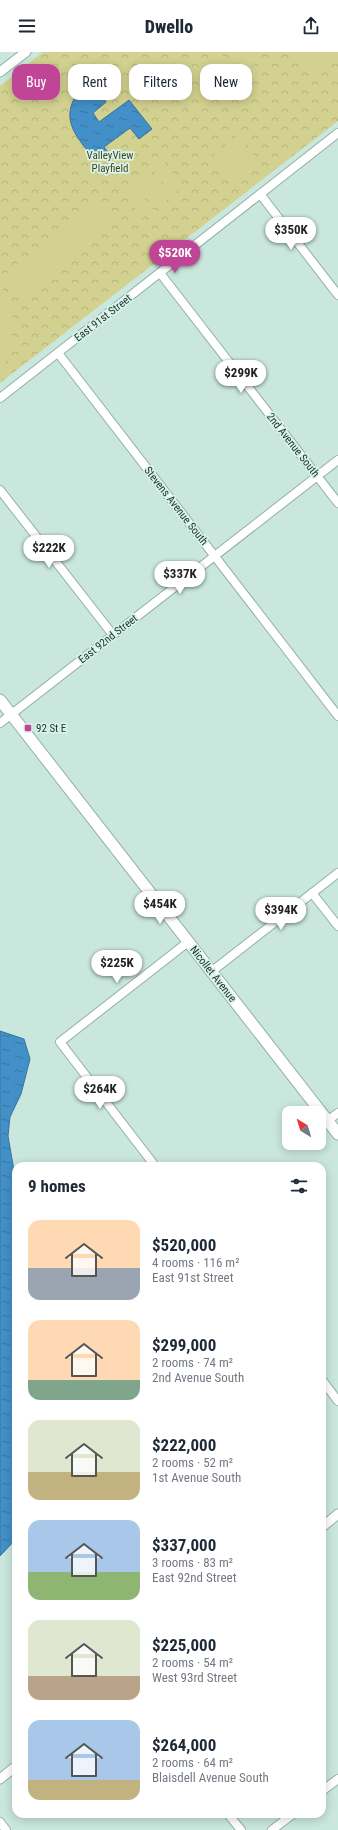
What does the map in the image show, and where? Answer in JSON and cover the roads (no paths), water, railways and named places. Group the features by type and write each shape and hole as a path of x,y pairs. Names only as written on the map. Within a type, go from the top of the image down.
{"main road":[{"name":"Nicollet Avenue","path":"0,700 338,1134"}],"street":[{"path":"0,72 26,52"},
{"name":"East 91st Street","path":"0,398 338,133"},
{"path":"260,194 338,295"},
{"name":"2nd Avenue South","path":"160,273 338,503"},
{"name":"Stevens Avenue South","path":"58,353 338,716"},
{"name":"East 92nd Street","path":"0,723 338,460"},
{"path":"0,490 113,635"},
{"path":"211,972 338,873"},
{"path":"312,893 338,926"},
{"path":"152,1162 60,1042 188,942"},
{"path":"327,1121 338,1112"},
{"path":"326,1385 338,1401"},
{"path":"326,1524 338,1514"},
{"path":"0,1779 12,1769"},
{"path":"326,1788 338,1779"},
{"path":"231,1818 241,1830"},
{"path":"272,1830 288,1818"},
{"path":"0,1822 6,1830"}],"water":[{"path":"105,100 106,102 93,113 99,122 129,100 152,129 139,139 130,128 104,147 108,152 96,161 75,133 72,126 70,110 73,101"},
{"path":"0,1031 24,1039 30,1059 21,1094 10,1117 8,1136 13,1162 12,1543 0,1556"}],"place":[{"name":"92 St E","path":"28,728"}],"park label":[{"name":"ValleyView Playfield","path":"110,161"}]}
